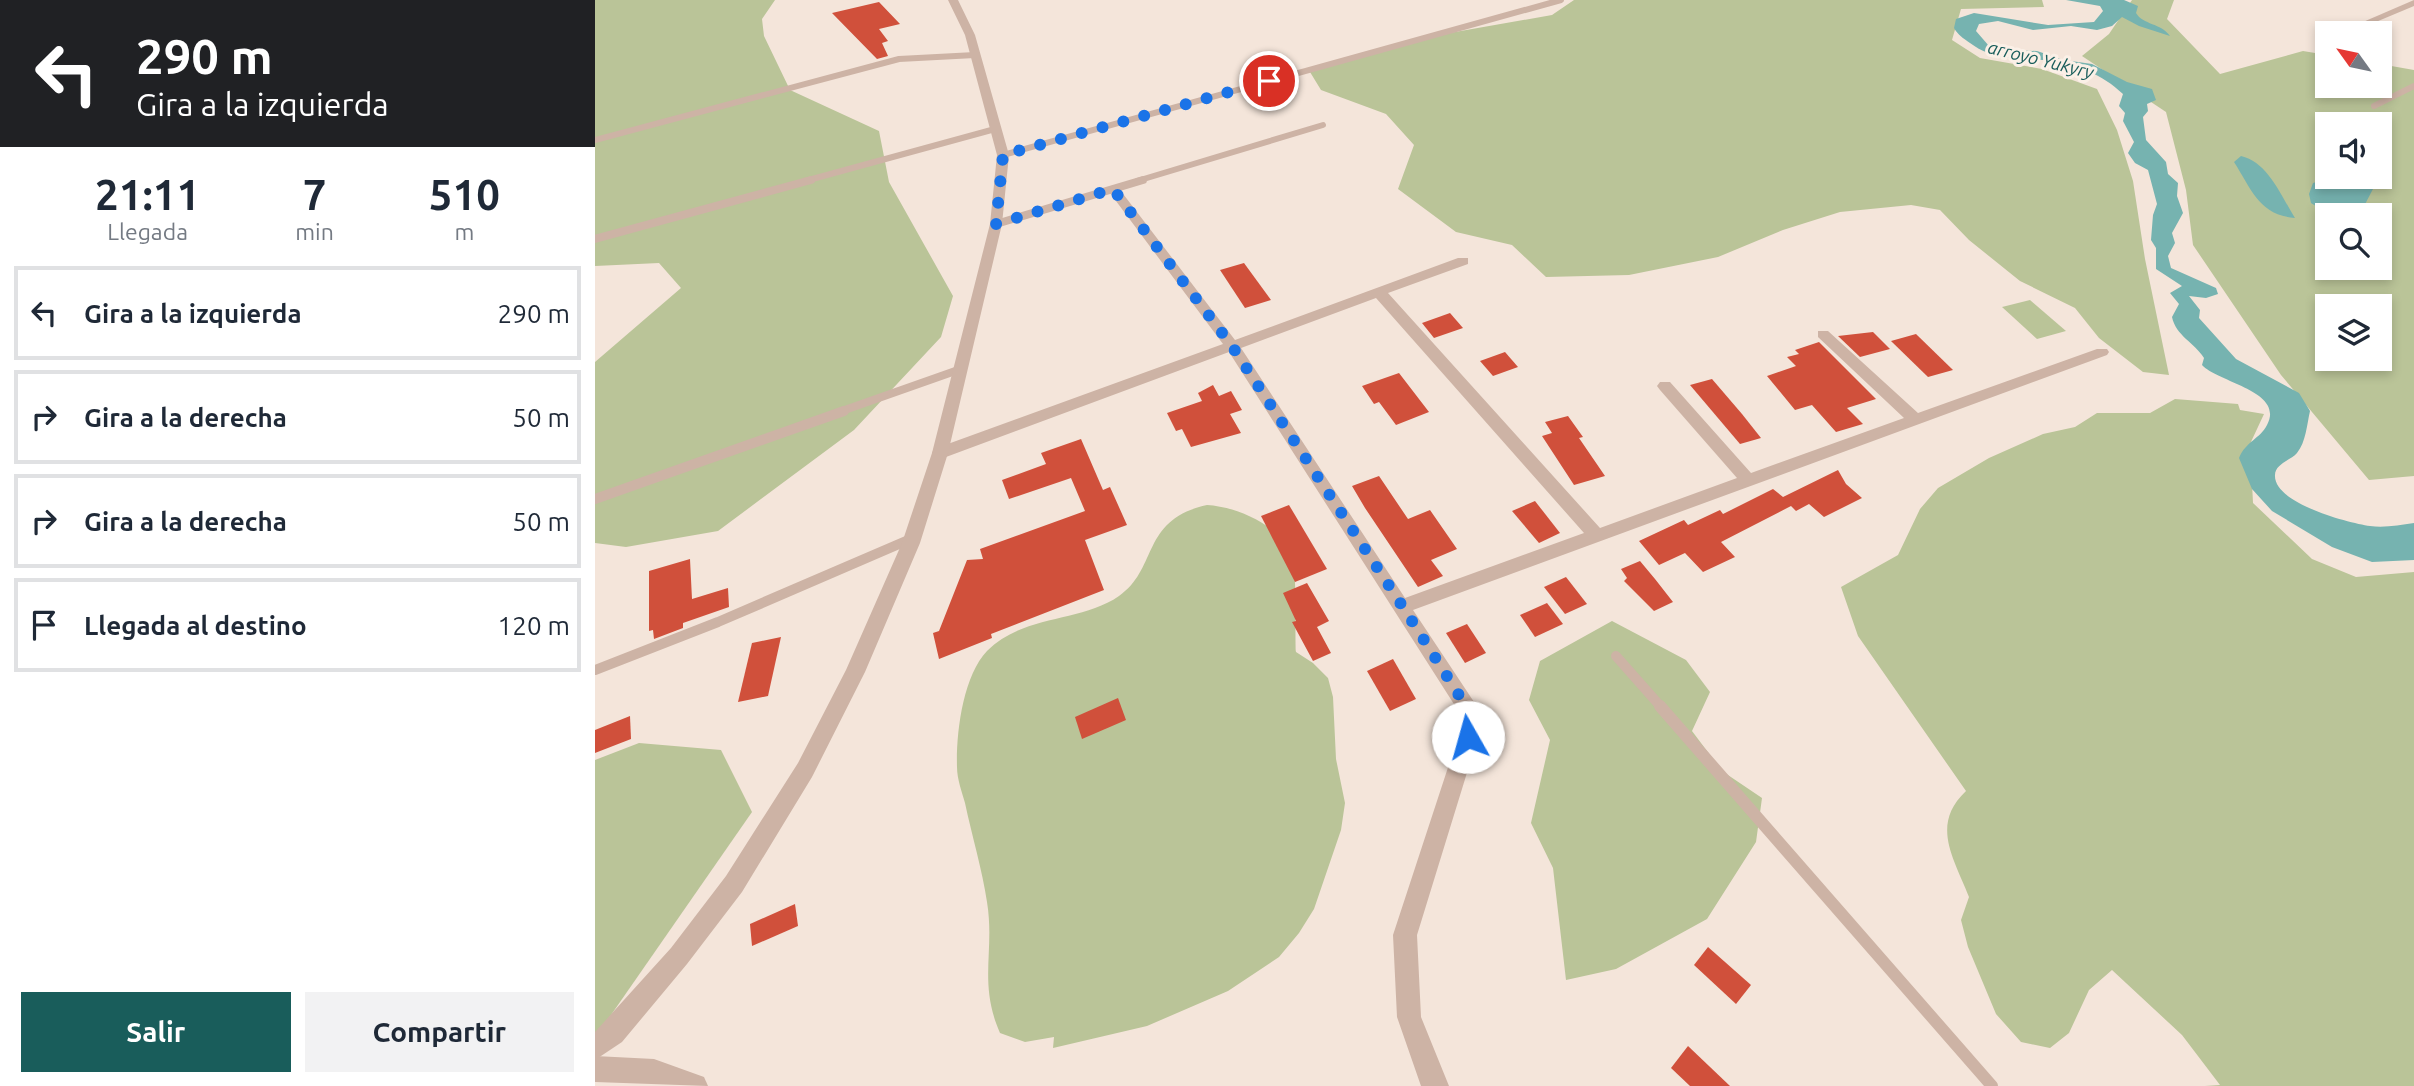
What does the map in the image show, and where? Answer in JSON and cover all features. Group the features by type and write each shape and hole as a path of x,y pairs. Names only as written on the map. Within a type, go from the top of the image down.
{"street":[{"path":"595,1048 613,1032 679,957 734,884 811,758 883,612 913,538 940,453 996,224 1003,155 975,55 953,0"},
{"path":"2370,21 2414,3"},
{"path":"1113,189 1232,346 1469,711 1468,737 1405,935 1409,1017 1430,1077 1436,1086"},
{"path":"940,453 1463,261"},
{"path":"1379,292 1597,536"},
{"path":"1823,334 1916,420"},
{"path":"1403,607 2102,352"},
{"path":"1665,386 1749,481"},
{"path":"595,1069 655,1072 695,1086"}],"lane":[{"path":"1003,155 1561,0"},
{"path":"595,140 899,59 975,55"},
{"path":"2374,106 2414,86"},
{"path":"996,224 1323,125"},
{"path":"595,239 995,129"},
{"path":"595,499 961,369"},
{"path":"595,670 718,622 913,538"},
{"path":"1616,656 1992,1086"}],"green space":[{"path":"595,0 775,0 762,19 764,36 790,90 879,131 889,182 953,296 941,337 854,430 718,531 626,547 595,543 595,362 681,288 659,263 595,266"},
{"path":"1574,0 2042,0 2044,7 1961,9 1952,40 1980,58 2042,69 2097,89 2117,130 2133,181 2145,259 2169,375 2143,372 2099,338 2075,308 2020,281 1969,240 1940,210 1911,205 1840,212 1783,230 1718,257 1629,275 1546,277 1512,245 1456,232 1398,189 1414,145 1386,114 1321,90 1310,72 1438,35 1552,15"},
{"path":"2132,0 2174,0 2167,19 2220,74 2303,51 2315,53 2315,98 2392,98 2392,66 2414,70 2414,476 2369,480 2281,375 2193,245 2186,190 2166,112 2082,56 2109,34"},
{"path":"2030,300 2066,331 2037,339 2002,307"},
{"path":"2175,399 2238,404 2240,410 2264,414 2250,444 2253,503 2312,559 2356,577 2414,572 2414,1086 2205,1086 2220,1085 2182,1035 2112,970 2089,990 2069,1033 2050,1048 2021,1042 1996,1014 1968,947 1961,920 1969,897 1952,855 1947,829 1955,804 1966,791 1858,636 1841,587 1898,555 1920,509 1938,488 1989,458 2043,434 2075,427 2097,413 2150,413"},
{"path":"1207,505 1231,509 1255,519 1277,534 1286,544 1294,562 1296,652 1313,663 1328,678 1333,697 1336,759 1345,803 1341,830 1314,909 1279,957 1228,991 1147,1026 1053,1048 1054,1037 1025,1042 1000,1033 993,1015 988,982 987,902 957,772 960,722 972,675 987,651 1002,639 1035,624 1104,605 1119,596 1132,585 1160,533 1186,512"},
{"path":"1612,621 1686,660 1710,692 1692,731 1722,771 1762,798 1756,842 1707,919 1616,969 1566,980 1553,868 1531,823 1550,740 1529,700 1540,661"},
{"path":"639,743 721,750 752,812 595,1038 595,760"}],"water":[{"name":"arroyo Yukyry","path":"2066,0 2124,0 2138,6 2136,13 2139,17 2170,36 2139,26 2122,17 2112,26 2097,30 2071,26 2033,30 1998,21 1979,24 1976,31 1989,46 2037,51 2064,60 2092,64 2127,82 2152,89 2156,100 2147,104 2148,111 2143,117 2146,140 2166,162 2168,174 2178,183 2177,196 2183,213 2172,233 2175,243 2168,256 2171,268 2216,288 2218,294 2206,298 2189,296 2200,310 2199,318 2236,359 2299,393 2310,411 2300,449 2276,471 2278,485 2298,503 2346,521 2376,527 2414,523 2414,560 2372,562 2332,547 2272,511 2252,489 2239,458 2245,448 2264,430 2270,413 2267,404 2259,396 2202,365 2204,358 2174,324 2172,317 2179,304 2170,293 2182,286 2156,269 2156,248 2151,240 2153,215 2157,204 2148,170 2135,163 2128,153 2134,142 2123,121 2125,113 2119,106 2123,94 2107,81 2079,68 2038,59 2008,58 1990,54 1965,40 1954,28 1956,19 1974,13 2048,25 2094,22 2103,11 2100,6"},
{"path":"2241,156 2250,159 2266,172 2295,218 2273,212 2258,199 2234,162"},
{"path":"2313,183 2315,189 2373,189 2366,203 2315,203 2315,206 2311,203 2309,194"}],"building":[{"path":"879,2 900,24 879,29 888,41 882,43 888,56 877,59 832,13"},
{"path":"1244,263 1271,300 1245,308 1220,270"},
{"path":"1450,313 1463,328 1434,338 1422,323"},
{"path":"1873,332 1890,349 1860,357 1838,336"},
{"path":"1916,334 1953,370 1928,377 1891,341"},
{"path":"1819,342 1876,399 1847,408 1863,424 1836,432 1812,405 1795,410 1767,376 1796,366 1787,357 1799,354 1795,350"},
{"path":"1505,352 1518,367 1493,376 1480,361"},
{"path":"1399,373 1429,412 1396,425 1379,402 1374,404 1362,386"},
{"path":"1712,379 1761,438 1740,444 1690,385"},
{"path":"1213,385 1219,396 1231,391 1242,410 1230,414 1241,433 1191,447 1182,429 1176,431 1167,413 1202,401 1198,393"},
{"path":"1568,416 1583,437 1579,438 1605,476 1574,485 1542,436 1552,433 1545,422"},
{"path":"1081,439 1103,490 1110,487 1127,525 1085,540 1104,590 991,634 992,638 939,659 933,633 939,631 967,560 983,559 980,549 1085,511 1071,478 1009,499 1002,480 1046,464 1041,453"},
{"path":"1838,470 1846,484 1862,498 1824,517 1809,504 1796,511 1791,506 1721,542 1735,557 1703,572 1685,553 1659,565 1639,541 1684,520 1688,525 1720,510 1723,514 1773,489 1783,497"},
{"path":"1379,476 1408,519 1430,510 1457,549 1431,560 1443,576 1418,587 1365,508 1352,486"},
{"path":"1535,501 1560,533 1539,543 1512,511"},
{"path":"1289,505 1327,569 1295,582 1261,516"},
{"path":"690,559 692,599 728,588 729,607 683,623 683,628 654,639 653,630 649,631 649,571"},
{"path":"1640,561 1673,602 1654,611 1624,581 1627,578 1621,569"},
{"path":"1566,577 1587,604 1565,614 1544,587"},
{"path":"1307,583 1329,621 1317,627 1331,653 1313,661 1292,622 1296,621 1283,593"},
{"path":"1547,603 1563,624 1535,637 1520,615"},
{"path":"1467,624 1486,653 1465,663 1446,633"},
{"path":"781,637 768,696 738,702 752,643"},
{"path":"1393,659 1416,699 1390,711 1367,671"},
{"path":"1118,698 1126,720 1082,739 1075,717"},
{"path":"630,716 631,739 595,753 595,730"},
{"path":"795,904 798,926 752,946 750,924"},
{"path":"1708,947 1751,985 1736,1004 1694,965"},
{"path":"1688,1046 1730,1086 1690,1086 1671,1068"}],"route":[{"path":"1269,81 1003,155 996,224 1113,189 1232,346 1403,607 1469,711 1468,737"}]}
